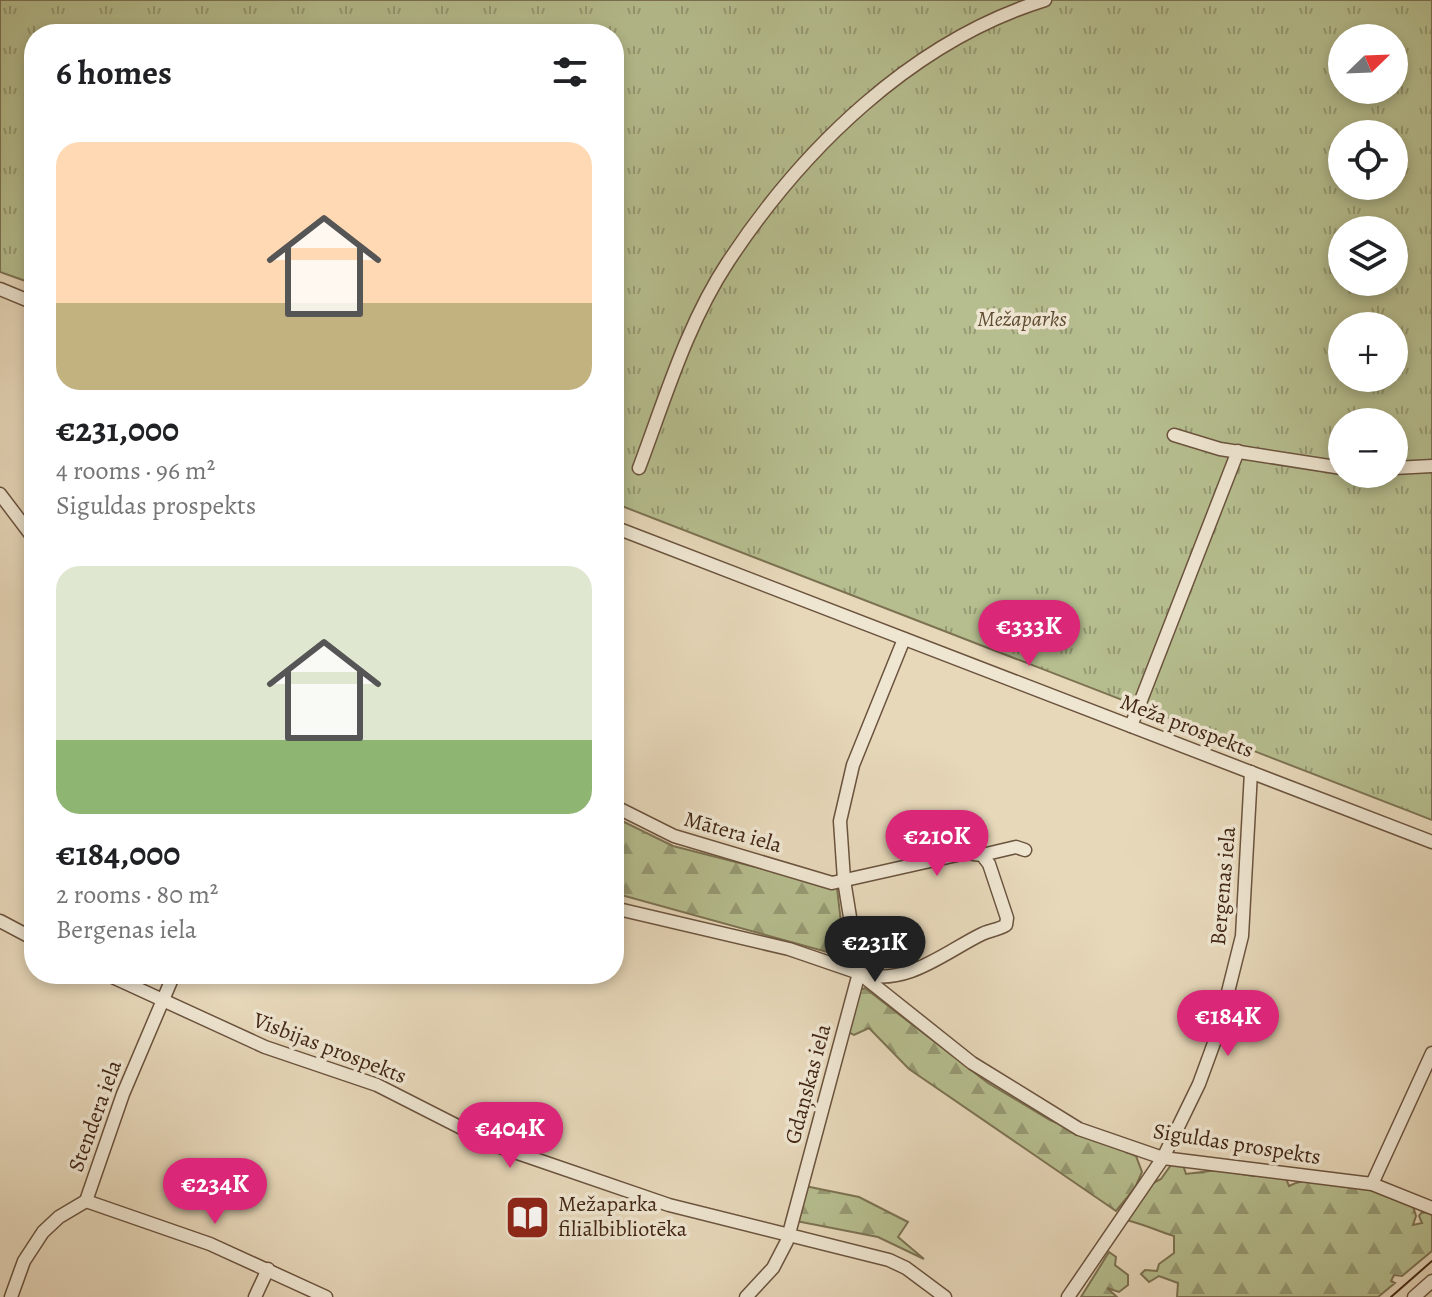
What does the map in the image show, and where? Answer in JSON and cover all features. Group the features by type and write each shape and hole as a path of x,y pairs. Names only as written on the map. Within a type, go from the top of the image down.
{"street":[{"path":"639,468 699,316 727,263 785,188 853,114 934,51 1007,13 1045,0"},
{"path":"0,289 24,299"},
{"path":"1174,435 1238,451 1328,466"},
{"path":"1131,726 1238,451"},
{"path":"1408,467 1432,466"},
{"path":"0,494 24,526"},
{"name":"Meža prospekts","path":"624,531 1432,842"},
{"name":"Gdaņskas iela","path":"746,1297 773,1268 789,1234 859,973 844,880 840,821 853,765 904,639"},
{"name":"Bergenas iela","path":"1068,1297 1163,1158 1199,1084 1219,1028 1242,936 1251,772"},
{"name":"Mātera iela","path":"624,811 674,836 832,883 966,853 982,855 1016,847 1025,850"},
{"path":"859,973 875,977 925,967 985,932 1006,925 1007,918 989,864 982,855"},
{"name":"Siguldas prospekts","path":"624,910 789,949 859,973 972,1063 1079,1129 1163,1158 1372,1184 1432,1208"},
{"path":"0,921 24,934"},
{"name":"Visbijas prospekts","path":"127,984 265,1047 377,1085 497,1146 669,1205 889,1260 917,1275 945,1297"},
{"name":"Stendera iela","path":"11,1297 24,1261 43,1232 59,1217 86,1201 123,1094 170,984"},
{"path":"1372,1184 1432,1053"},
{"path":"86,1201 210,1244 326,1297"},
{"path":"255,1297 268,1269"},
{"path":"1414,1297 1432,1281"}],"green space":[{"name":"Mežaparks","path":"0,0 1432,0 1432,820 624,507 624,24 24,24 24,280 0,272"},
{"path":"624,822 673,846 837,888 845,957 624,896"},
{"path":"865,988 988,1083 1050,1120 1136,1156 1142,1172 1135,1188 1116,1211 909,1069 869,1028 854,1035 846,1031 858,991"},
{"path":"1171,1165 1183,1165 1186,1174 1218,1170 1254,1176 1285,1176 1289,1186 1302,1181 1333,1181 1412,1203 1416,1216 1413,1225 1422,1223 1419,1216 1422,1212 1432,1213 1432,1251 1402,1276 1394,1275 1391,1281 1395,1283 1378,1297 1177,1297 1178,1283 1159,1276 1149,1282 1141,1274 1145,1270 1157,1271 1159,1264 1174,1253 1174,1236 1126,1220 1151,1184 1161,1179"},
{"path":"805,1186 859,1197 908,1222 898,1237 924,1259 878,1237 796,1221"},
{"path":"1109,1252 1116,1257 1115,1265 1128,1275 1128,1285 1119,1292 1107,1288 1117,1297 1081,1297"}],"tram line":[{"path":"1391,1297 1432,1261"}],"place":[{"name":"Mežaparka filiālbibliotēka","path":"527,1217"}]}
